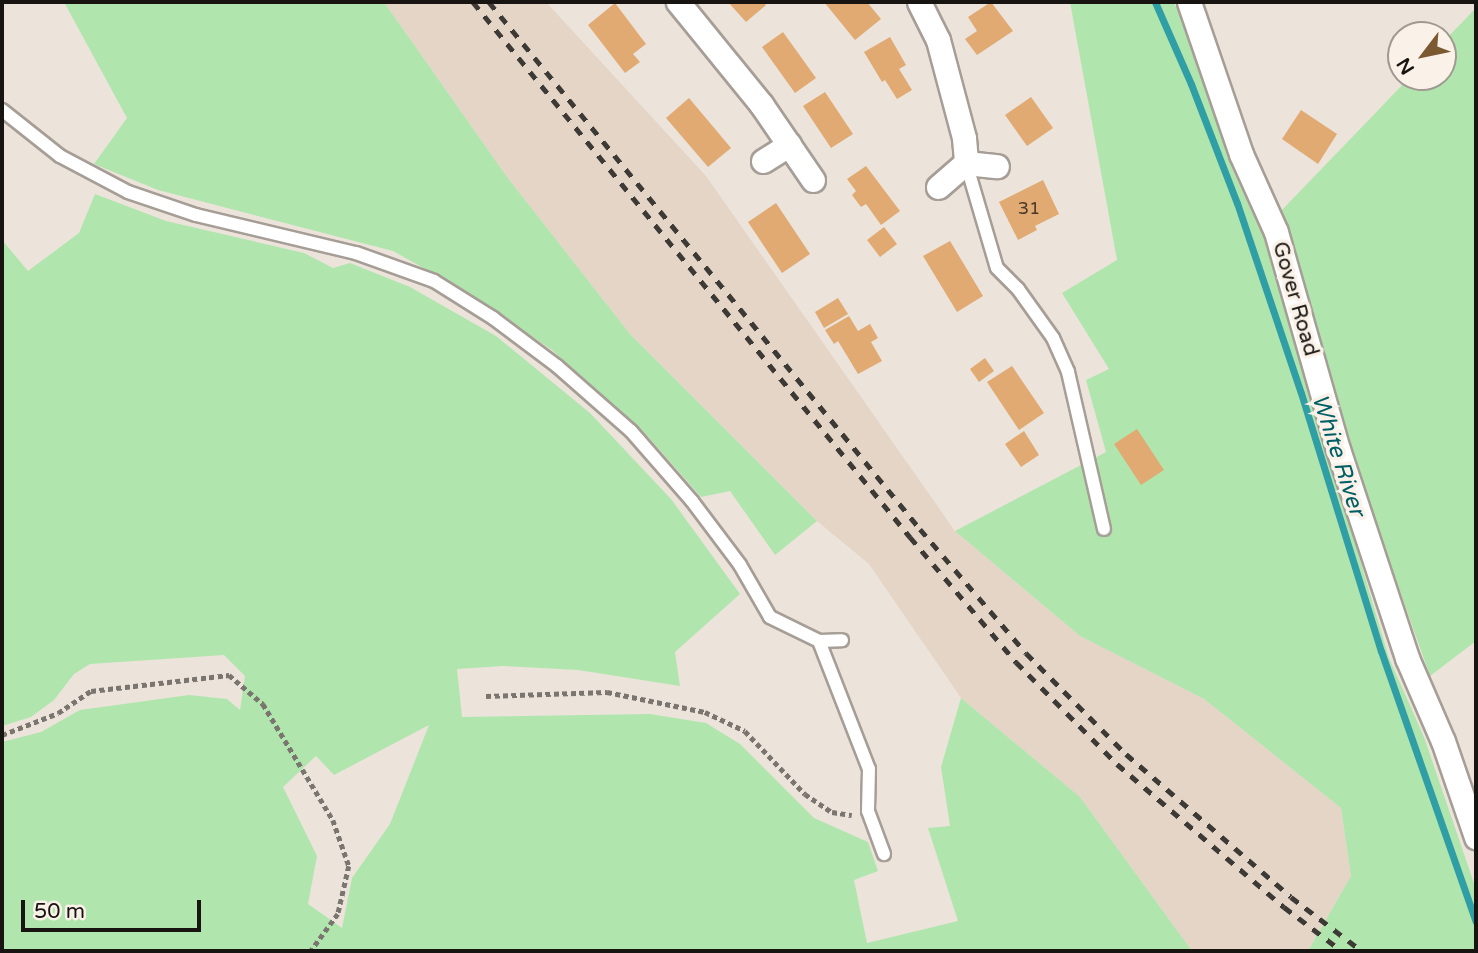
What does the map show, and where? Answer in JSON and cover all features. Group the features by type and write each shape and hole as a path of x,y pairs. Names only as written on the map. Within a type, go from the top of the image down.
{"street":[{"path":"678,2 761,104 813,180"},
{"path":"919,2 938,40 964,138 966,163"},
{"name":"Gover Road","path":"1189,2 1241,153 1276,232 1338,449 1407,658 1443,741 1476,837"},
{"path":"763,161 789,145"},
{"path":"938,187 966,163 997,166"}],"lane":[{"path":"2,110 60,156 128,192 208,218 356,253 433,281 493,318 556,366 631,431 692,501 740,565 770,617 819,641 842,640"},
{"path":"966,163 997,268 1018,289 1054,338 1068,372 1104,529"},
{"path":"819,641 869,769 868,811 884,854"}],"path":[{"path":"2,734 58,713 91,691 229,675 263,704 333,820 349,866 338,914 311,951"},
{"path":"486,696 607,692 705,712 745,731 805,794 832,812 851,815 868,811"}],"shaded area":[{"path":"384,2 546,2 706,176 955,531 1080,636 1204,699 1341,808 1351,876 1308,951 1192,951 1080,797 961,698 869,564 817,521 630,334 507,177"}],"green space":[{"path":"64,2 384,2 507,177 630,334 817,521 775,555 730,491 701,497 649,438 552,350 463,290 393,251 158,190 94,164 127,118"},
{"path":"1070,2 1173,2 1177,8 1233,171 1266,242 1389,658 1424,737 1476,889 1476,951 1308,951 1351,876 1341,808 1204,699 1080,636 955,531 1106,452 1086,380 1109,369 1062,293 1117,260"},
{"path":"1476,8 1476,641 1430,676 1338,416 1281,211 1397,91 1457,91 1457,28"},
{"path":"95,194 166,221 304,253 333,268 350,263 410,287 496,336 590,413 671,499 740,594 675,652 680,686 578,670 503,666 457,669 462,717 650,714 706,723 740,744 814,818 868,842 878,871 854,880 867,943 958,921 928,828 950,826 941,767 961,698 1080,797 1192,951 2,951 2,742 41,732 80,710 189,695 227,699 240,710 245,676 224,655 90,664 74,674 54,700 31,717 2,726 2,240 28,271 79,233","holes":["429,725 390,824 352,878 342,928 308,904 317,856 283,787 316,756 334,775"]}],"building":[{"path":"728,2 763,2 766,5 746,22"},
{"path":"824,2 867,2 881,19 855,40"},
{"path":"991,2 1013,31 977,55 965,39 977,31 968,17"},
{"path":"615,3 646,44 633,54 640,62 625,73 588,25"},
{"path":"783,32 816,78 795,93 762,47"},
{"path":"890,37 906,65 899,69 912,90 897,99 885,80 882,82 864,52"},
{"path":"825,92 853,134 831,148 803,106"},
{"path":"1031,97 1053,128 1027,146 1005,115"},
{"path":"689,98 731,148 708,167 666,118"},
{"path":"1301,110 1337,134 1318,164 1282,139"},
{"path":"866,166 900,211 881,225 866,204 861,207 852,195 856,191 847,179"},
{"path":"1043,180 1059,214 1035,226 1037,230 1018,240 999,202"},
{"path":"776,203 810,254 782,273 748,222"},
{"path":"884,227 897,244 880,257 867,240"},
{"path":"950,241 983,296 957,312 923,256"},
{"path":"838,298 848,314 824,328 815,312"},
{"path":"849,316 858,331 870,324 878,338 871,342 882,361 858,374 838,341 834,344 825,330"},
{"path":"985,358 994,371 979,382 970,369"},
{"path":"1012,366 1044,413 1019,430 987,382"},
{"path":"1137,429 1164,470 1141,485 1114,444"},
{"path":"1024,431 1039,455 1021,467 1005,444"}],"waterway":[{"name":"White River","path":"1155,2 1191,84 1237,203 1301,393 1381,651 1476,922"}],"railway":[{"path":"473,2 910,537 1016,662 1117,764 1284,907 1342,951"},
{"path":"489,2 920,529 1026,653 1126,754 1291,897 1362,951"}]}
